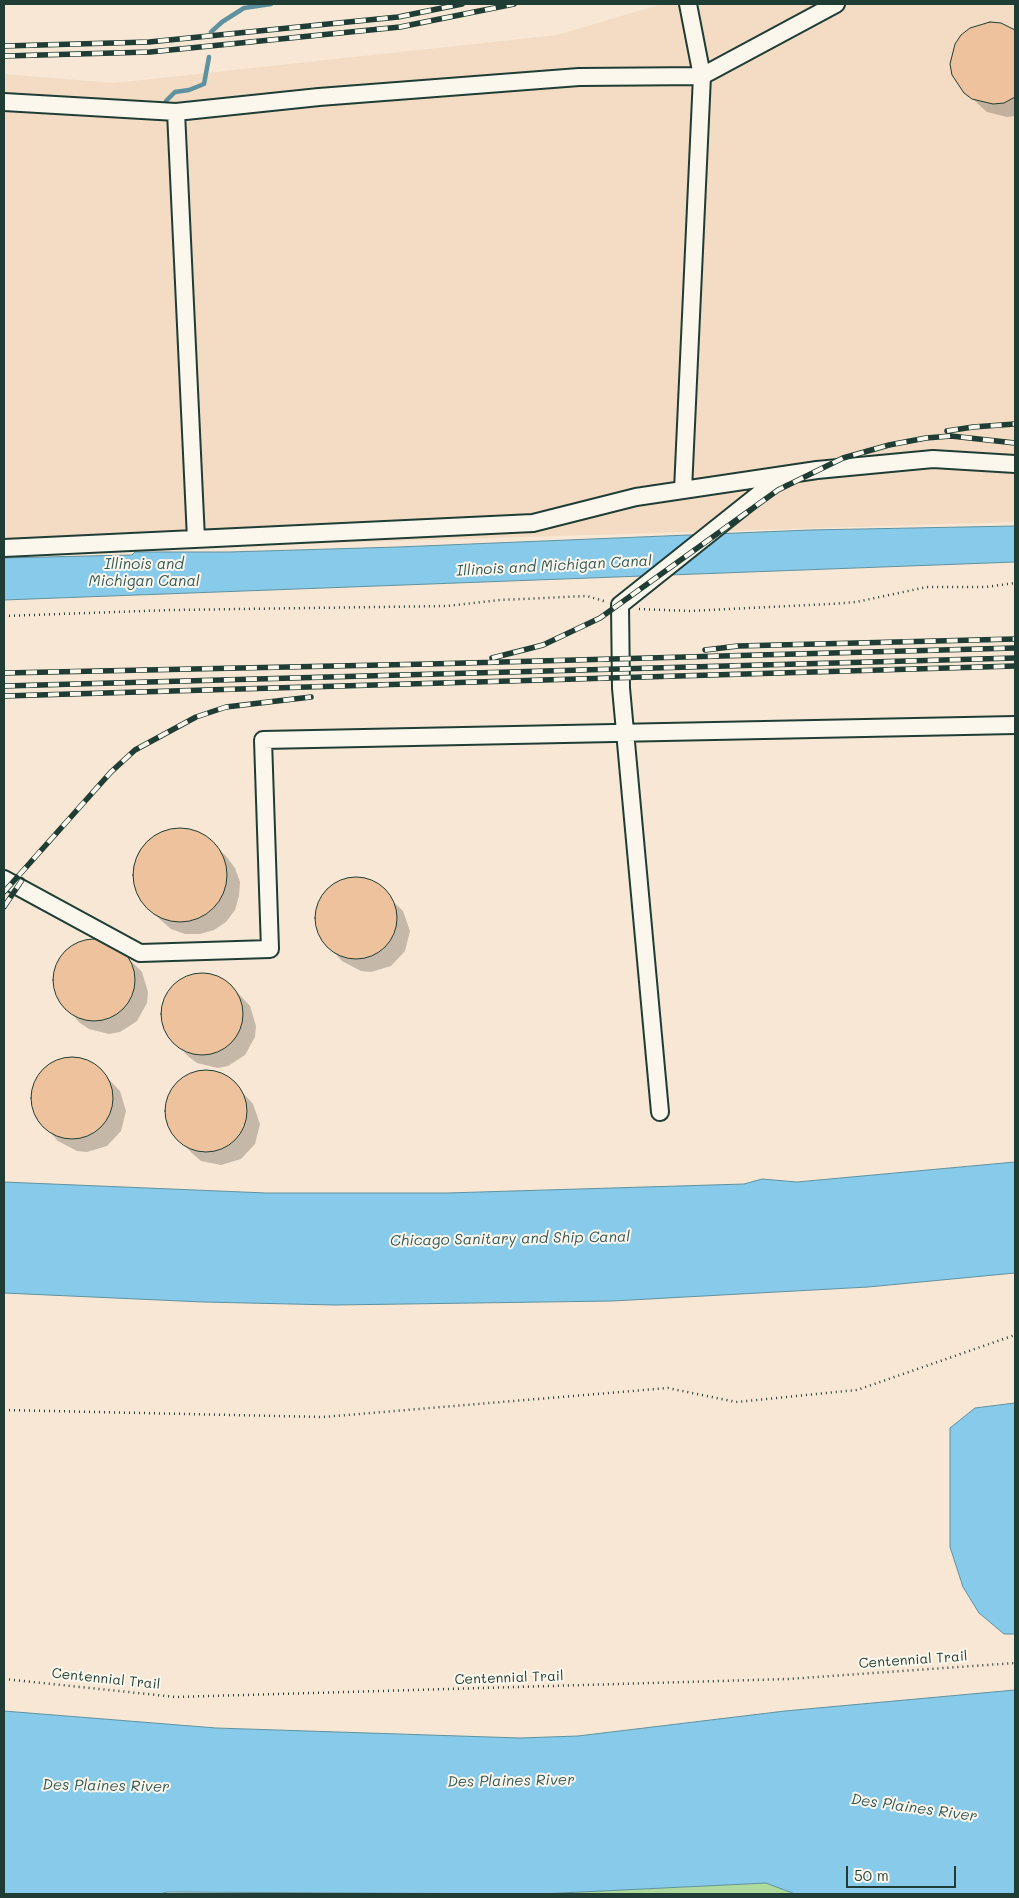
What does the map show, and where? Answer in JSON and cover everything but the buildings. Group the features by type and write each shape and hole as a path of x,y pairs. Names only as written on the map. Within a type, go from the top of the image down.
{"lane":[{"path":"683,490 702,76 688,4"},
{"path":"4,102 176,112 319,97 579,77 702,76 836,4"},
{"path":"176,112 196,539"},
{"path":"4,548 532,524 636,497 784,474 933,459 1015,464"},
{"path":"660,1112 621,688 620,605 713,533 784,474"},
{"path":"4,879 140,952 270,949 263,740 1015,725"}],"path":[{"path":"4,616 172,610 447,606 500,600 587,596 620,605 662,612 856,602 927,587 986,587 1015,583"},
{"path":"4,1410 323,1417 668,1388 736,1402 857,1390 1015,1335"},
{"name":"Centennial Trail","path":"4,1679 176,1697 788,1679 1015,1662"}],"shaded area":[{"path":"662,4 1015,4 1015,522 4,553 4,74 114,83 557,35"}],"green space":[{"path":"766,1883 795,1894 540,1894"}],"water":[{"name":"Illinois and Michigan Canal","path":"1015,526 1015,562 4,600 4,558 132,555 135,552 229,552 398,547 810,530"},
{"name":"Chicago Sanitary and Ship Canal","path":"1015,1162 1015,1273 868,1287 612,1301 335,1305 203,1302 4,1293 4,1182 266,1193 447,1193 744,1184 762,1179 797,1182"},
{"path":"1015,1403 1015,1634 1004,1634 979,1613 963,1587 950,1547 950,1428 975,1408"},
{"name":"Des Plaines River","path":"1015,1690 1015,1894 795,1894 766,1883 540,1894 168,1892 159,1894 4,1894 4,1711 216,1728 520,1738 578,1736 785,1711"}],"waterway":[{"path":"211,32 222,22 244,8 271,4"},
{"path":"166,101 175,92 189,90 204,84 209,57"}],"railway":[{"path":"4,46 149,42 398,17 462,4"},
{"path":"4,56 150,52 400,27 514,4"},
{"path":"947,431 1015,424"},
{"path":"492,658 543,645 600,618 778,490 843,458 889,445 926,438 951,436 1015,443"},
{"path":"705,650 738,646 1015,639"},
{"path":"4,673 429,664 1015,648"},
{"path":"4,686 1015,658"},
{"path":"4,696 1015,666"},
{"path":"4,892 111,772 135,750 196,717 226,707 311,697"},
{"path":"4,907 22,880"}]}
